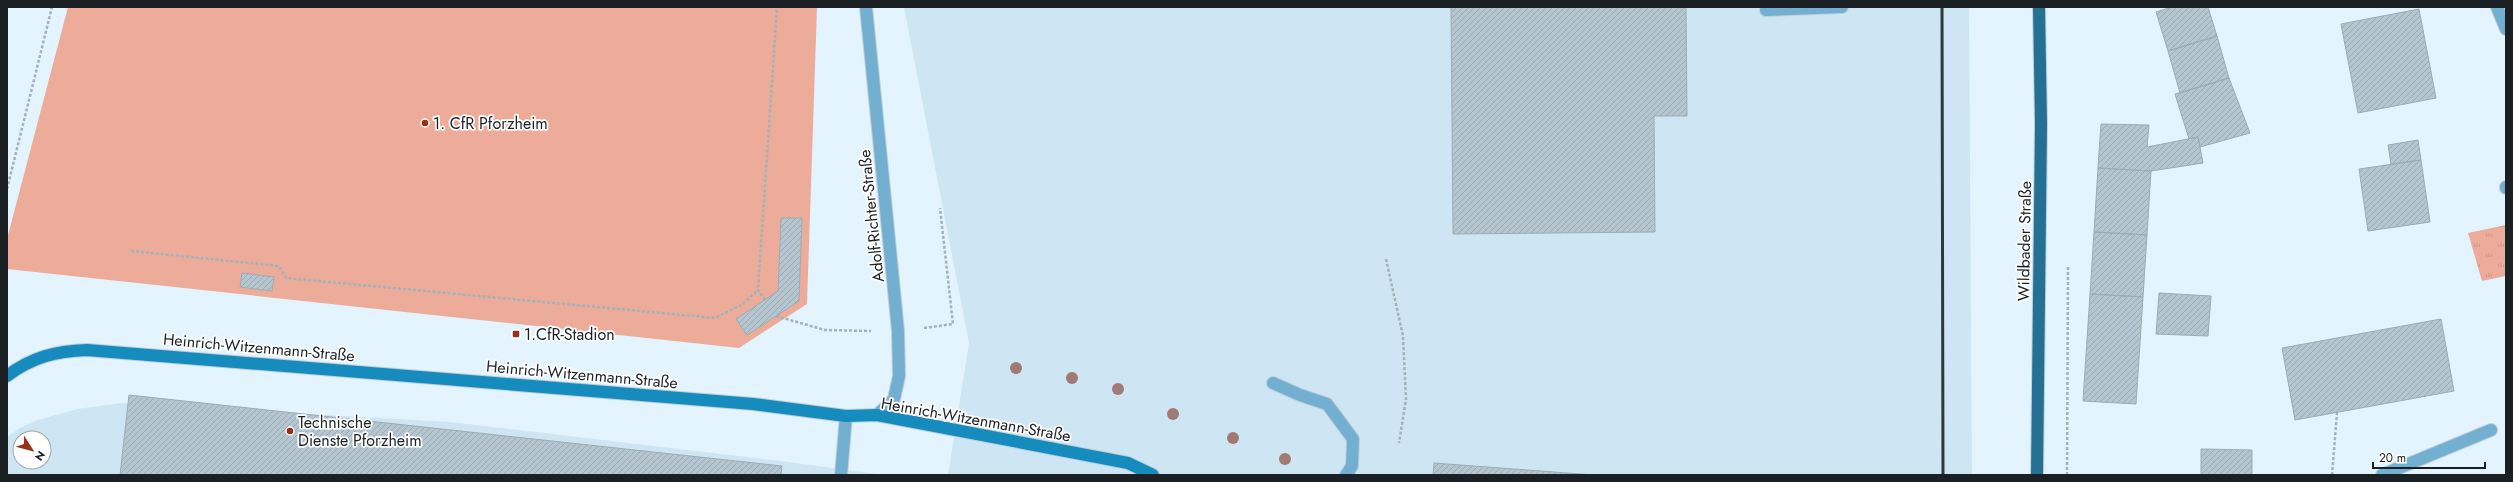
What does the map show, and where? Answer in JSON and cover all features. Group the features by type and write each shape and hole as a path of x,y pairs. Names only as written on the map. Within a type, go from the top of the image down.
{"main road":[{"name":"Wildbader Straße","path":"2037,475 2041,132 2039,7"}],"street":[{"name":"Adolf-Richter-Straße","path":"866,7 898,332 899,376 894,399 877,415"},
{"path":"1766,10 1842,7"},
{"path":"2497,7 2506,29"},
{"name":"Heinrich-Witzenmann-Straße","path":"7,376 39,357 59,351 87,350 745,403 846,416 877,415 1128,464 1153,475"},
{"path":"1273,383 1300,395 1327,404 1353,439 1352,466 1346,475"},
{"path":"841,475 846,416"},
{"path":"2382,475 2491,430"}],"path":[{"path":"7,189 52,7"},
{"path":"765,300 758,290 778,7"},
{"path":"776,316 825,330 898,332 953,324 940,208"},
{"path":"131,251 279,266 286,278 715,318 743,304 758,290"},
{"path":"1386,259 1403,336 1406,399 1399,443"},
{"path":"2332,475 2337,413"}],"shaded area":[{"path":"904,7 1969,7 1972,475 948,475 969,343"},
{"name":"Technische Dienste Pforzheim","path":"121,403 450,422 781,461 884,475 7,475 7,437 12,434 12,470 52,470 52,430 17,430 38,420 77,409"}],"green space":[{"name":"1. CfR Pforzheim","path":"68,7 817,7 807,304 739,348 7,269 7,239"},
{"path":"2506,225 2506,276 2482,281 2468,233"}],"building":[{"path":"1451,7 1686,7 1687,116 1654,116 1655,232 1453,234"},
{"path":"2172,7 2208,7 2217,36 2168,51 2156,12"},
{"path":"2419,9 2436,98 2358,113 2341,24"},
{"path":"2217,36 2229,78 2180,93 2168,51"},
{"path":"2229,78 2250,133 2200,147 2198,137 2189,139 2175,94"},
{"path":"2101,124 2149,125 2147,147 2198,137 2203,163 2151,171 2098,168"},
{"path":"2418,140 2421,160 2391,164 2388,145"},
{"path":"2421,160 2430,222 2368,231 2359,169"},
{"path":"2098,168 2151,171 2147,235 2094,232"},
{"path":"781,218 802,218 799,301 747,335 736,319 778,291"},
{"path":"2094,232 2147,235 2143,297 2090,294"},
{"path":"242,273 274,277 272,291 240,287"},
{"path":"2159,293 2211,296 2208,336 2156,334"},
{"path":"2090,294 2143,297 2136,404 2083,401"},
{"path":"2441,319 2454,391 2295,420 2282,348"},
{"name":"Technische Dienste Pforzheim","path":"129,395 782,466 781,475 120,475"},
{"path":"2201,449 2252,450 2252,475 2201,475"},
{"path":"1434,463 1594,475 1433,475"}],"railway":[{"path":"1942,7 1943,475"}],"place":[{"name":"1. CfR Pforzheim","path":"425,123"},
{"name":"1.CfR-Stadion","path":"516,334"},
{"name":"Technische Dienste Pforzheim","path":"290,431"}]}
